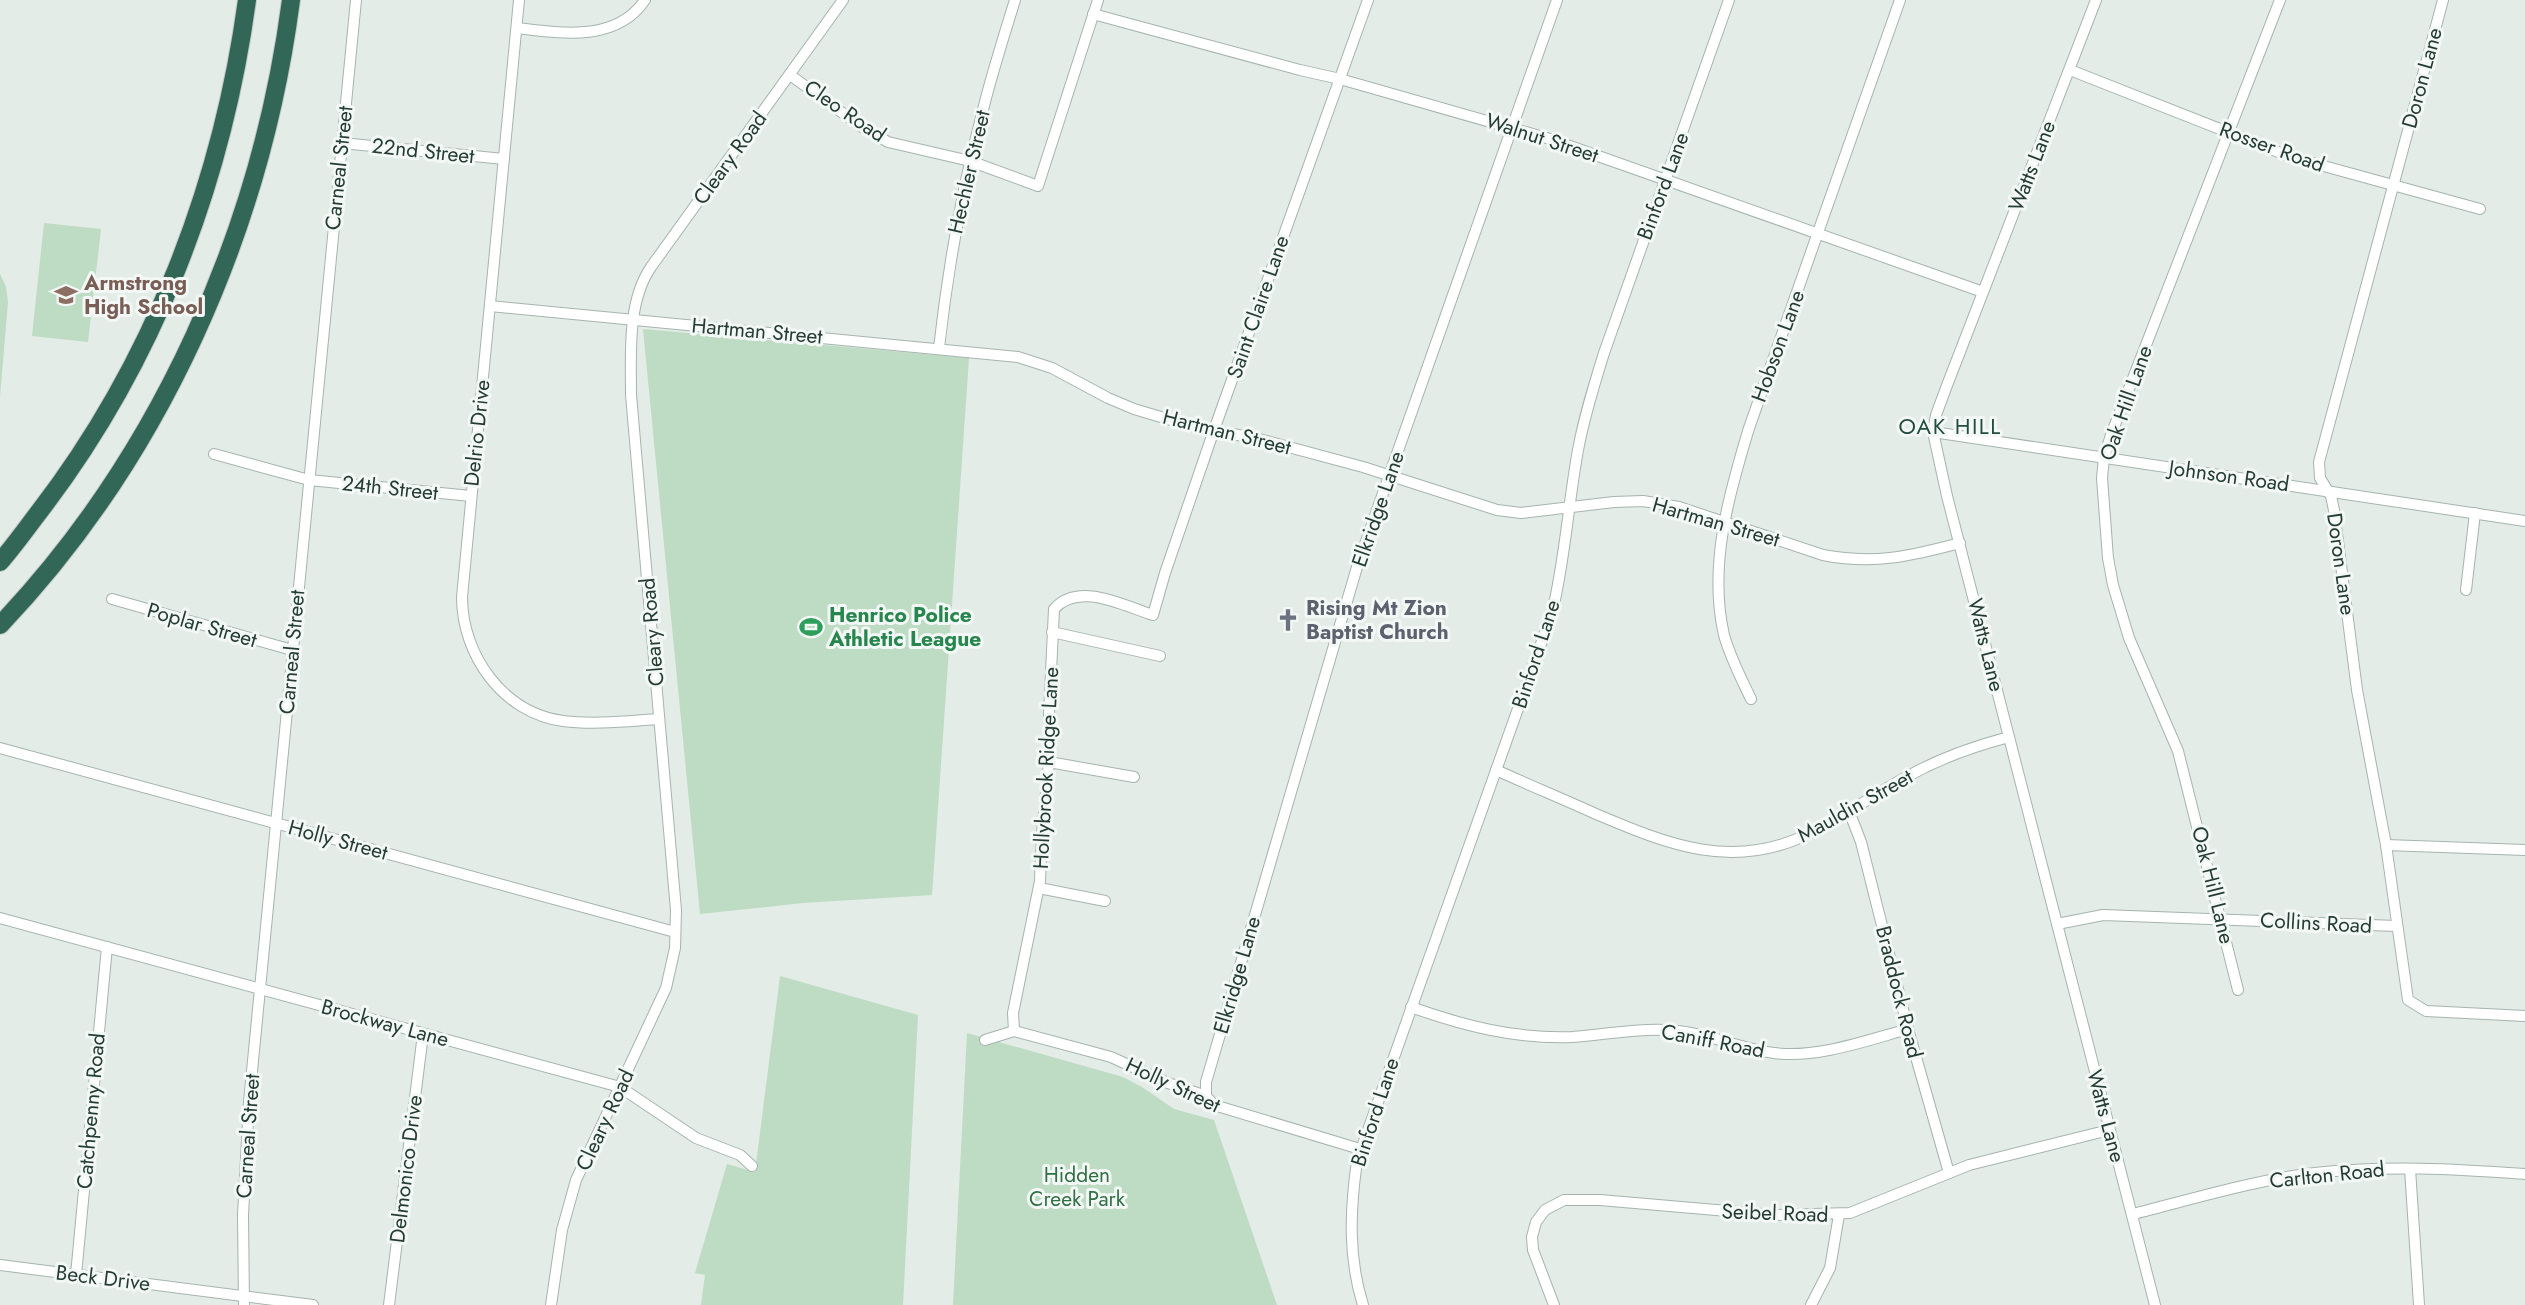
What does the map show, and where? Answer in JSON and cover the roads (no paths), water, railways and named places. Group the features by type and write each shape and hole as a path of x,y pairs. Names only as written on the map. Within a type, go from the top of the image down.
{"highway":[{"path":"0,562 58,487 108,412 161,309 190,233 219,137 237,64 247,0"},
{"path":"0,625 60,555 111,484 159,403 206,308 252,186 277,83 291,0"}],"street":[{"name":"Carneal Street","path":"244,1301 245,1169 260,989 356,0"},
{"name":"Delrio Drive","path":"519,0 462,612 470,645 488,676 513,700 528,709 554,719 581,723 659,719"},
{"path":"516,28 593,33 618,24 641,6 645,0"},
{"name":"Cleary Road","path":"551,1305 562,1230 568,1206 585,1160 666,988 672,966 675,932 631,395 631,357 636,303 643,278 843,0"},
{"name":"Hechler Street","path":"939,348 951,256 970,161 1015,0"},
{"path":"1093,14 1098,0"},
{"name":"Saint Claire Lane","path":"1153,615 1164,573 1368,0"},
{"name":"Elkridge Lane","path":"1206,1096 1206,1082 1366,541 1557,0"},
{"name":"Binford Lane","path":"1363,1305 1352,1253 1350,1220 1360,1149 1552,613 1564,556 1578,452 1590,397 1729,0"},
{"name":"Hobson Lane","path":"1751,699 1729,650 1719,607 1718,569 1731,490 1749,428 1900,0"},
{"name":"Watts Lane","path":"2096,0 1946,388 1936,415 1933,432 2155,1305"},
{"name":"Oak Hill Lane","path":"2238,990 2222,918 2178,752 2129,638 2113,585 2103,507 2104,457 2280,0"},
{"name":"Doron Lane","path":"2443,0 2319,462 2320,478 2331,496 2334,510 2357,690 2386,845 2408,1000 2426,1011 2525,1016"},
{"name":"Cleo Road","path":"790,75 862,127 888,142 970,161 1038,186 1093,14"},
{"name":"Walnut Street","path":"1093,14 1513,127 1983,292"},
{"name":"Rosser Road","path":"2070,70 2291,157 2480,209"},
{"name":"22nd Street","path":"342,143 504,159"},
{"name":"Hartman Street","path":"490,306 1018,357 1038,362 1117,402 1174,421 1259,439 1390,475 1504,511 1521,513 1614,502 1643,501 1679,507 1823,555 1845,559 1884,560 1911,556 1960,543"},
{"name":"Johnson Road","path":"1933,432 2525,521"},
{"name":"24th Street","path":"214,454 309,480 471,496"},
{"path":"2466,590 2475,513"},
{"name":"Hollybrook Ridge Lane","path":"1014,1031 1013,1013 1040,888 1049,762 1054,609 1060,602 1074,597 1089,596 1153,615"},
{"name":"Poplar Street","path":"112,599 292,650"},
{"path":"1052,632 1160,656"},
{"name":"Mauldin Street","path":"1496,770 1644,834 1696,850 1727,853 1780,845 1807,835 1940,760 2009,737"},
{"name":"Holly Street","path":"0,748 675,932"},
{"path":"1049,762 1134,777"},
{"name":"Braddock Road","path":"1849,811 1861,842 1908,1029 1949,1173"},
{"path":"2386,845 2525,850"},
{"path":"1040,888 1105,901"},
{"name":"Collins Road","path":"2057,924 2103,915 2396,926"},
{"name":"Brockway Lane","path":"0,918 620,1087 696,1138 740,1155 752,1166"},
{"name":"Catchpenny Road","path":"76,1275 107,947"},
{"name":"Caniff Road","path":"1411,1007 1477,1028 1523,1036 1574,1036 1638,1029 1668,1030 1785,1054 1817,1052 1908,1029"},
{"path":"985,1040 1014,1031"},
{"name":"Holly Street","path":"1014,1031 1111,1057 1167,1083 1206,1096 1214,1105 1360,1149"},
{"name":"Delmonico Drive","path":"389,1305 423,1034"},
{"name":"Seibel Road","path":"1554,1305 1533,1250 1533,1229 1545,1210 1556,1203 1578,1198 1774,1215 1839,1215 1850,1213 1968,1166 2109,1130"},
{"path":"2410,1168 2419,1305"},
{"name":"Carlton Road","path":"2133,1214 2287,1177 2368,1169 2410,1168 2525,1174"},
{"path":"1811,1305 1830,1268 1837,1241 1839,1215"},
{"name":"Beck Drive","path":"0,1265 244,1301 313,1305"}],"place":[{"name":"Armstrong High School","path":"66,295"},
{"name":"Rising Mt Zion Baptist Church","path":"1288,620"},
{"name":"Henrico Police Athletic League","path":"811,627"}],"district":[{"name":"OAK HILL","path":"1950,426"}],"park label":[{"name":"Hidden Creek Park","path":"1077,1187"}]}
